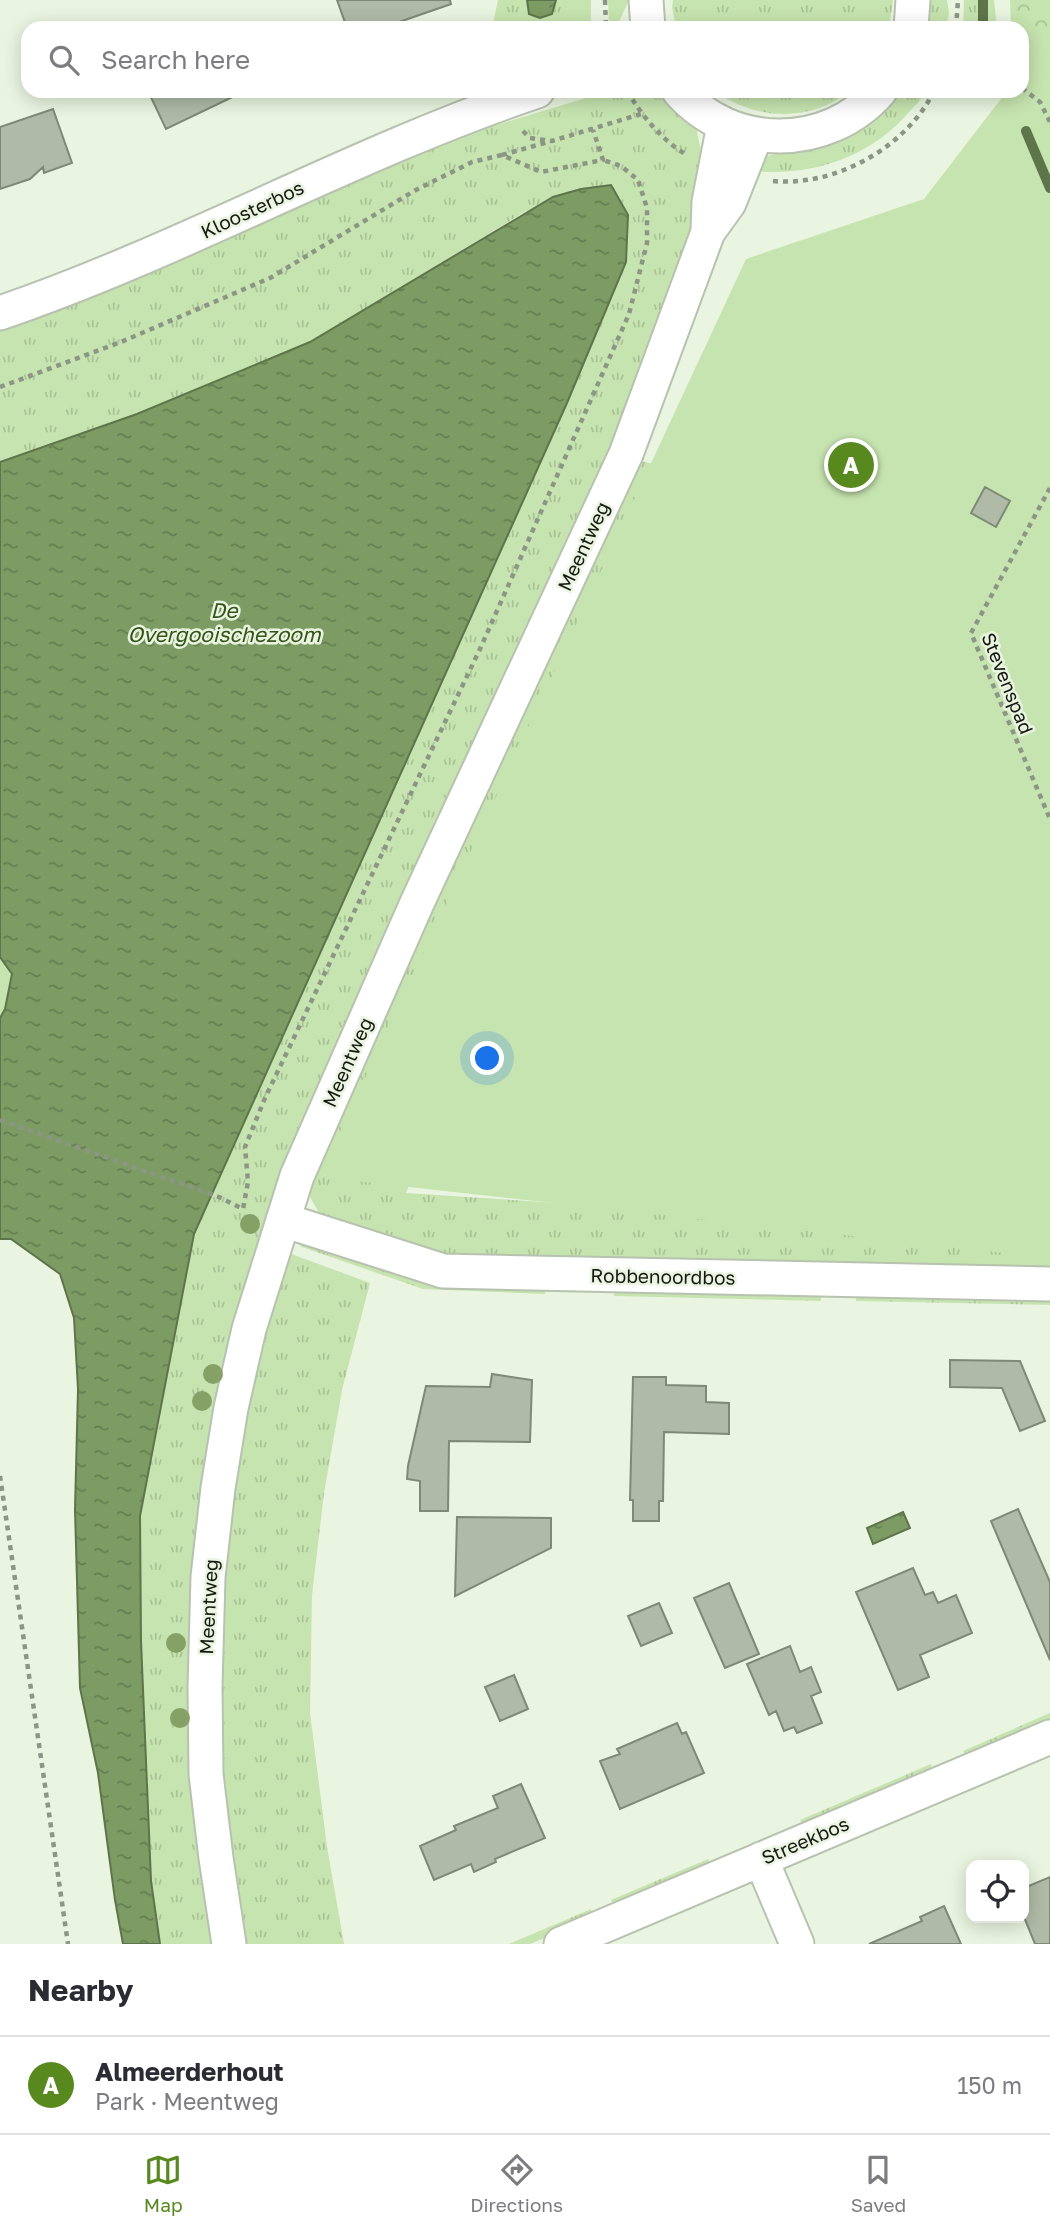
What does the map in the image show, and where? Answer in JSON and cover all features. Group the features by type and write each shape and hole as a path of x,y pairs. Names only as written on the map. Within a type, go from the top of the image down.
{"street":[{"path":"646,0 648,21"},
{"path":"912,21 913,0"},
{"name":"Kloosterbos","path":"0,313 170,247 309,183 515,98"},
{"path":"687,98 705,114 724,125 756,135 787,137 818,132 847,120 874,98"},
{"name":"Meentweg","path":"708,232 709,202 724,125"},
{"name":"Meentweg","path":"229,1944 206,1774 208,1577 231,1408 249,1329 297,1177 366,1018 626,454 708,232 729,203 756,135"},
{"name":"Robbenoordbos","path":"284,1220 443,1271 1050,1284"},
{"name":"Streekbos","path":"561,1944 1050,1737"},
{"path":"761,1859 797,1944"}],"path":[{"path":"604,0 606,21"},
{"path":"956,21 958,0"},
{"path":"1029,93 1040,102 1050,122"},
{"path":"631,98 641,114 674,147 714,169"},
{"path":"503,102 530,138 552,141"},
{"path":"0,387 121,342 270,278 414,191 472,162 593,130 641,114"},
{"path":"593,130 603,160"},
{"path":"0,1120 219,1197 243,1209 248,1182 245,1147 265,1098 480,649 629,314 647,243 647,208 638,180 621,166 603,160 541,172 502,155"},
{"name":"Stevenspad","path":"1050,488 971,633 1050,818"},
{"path":"0,1476 68,1944"}],"green space":[{"path":"498,0 591,0 591,21 494,21"},
{"path":"608,0 629,0 619,21 609,21"},
{"path":"673,0 893,0 890,21 675,21"},
{"path":"925,0 947,0 947,21 923,21"},
{"path":"964,0 994,0 996,21 963,21"},
{"path":"1010,0 1050,0 1050,126 1029,90 1029,21 1011,21"},
{"path":"1050,33 1050,1258 319,1177 746,259 924,199 1002,98 1029,98 1029,62"},
{"path":"586,98 672,98 694,121 702,154 703,174 686,250 656,344 218,1406 216,1944 160,1944 151,1882 141,1641 140,1516 194,1234 567,403 626,263 526,211 310,342 137,414 0,462 0,324 403,153"},
{"path":"726,98 838,98 818,109 782,114 747,108"},
{"path":"882,98 921,98 894,128 877,141 838,161 796,171 753,171 764,157 787,151"},
{"path":"638,460 694,475 406,1193 1050,1235 1050,1272 445,1259 322,1218 310,1197 309,1180 378,1023"},
{"path":"0,957 12,974 5,1009 0,1018"},
{"path":"316,1242 544,1288 545,1294 423,1289 299,1246"},
{"path":"286,1252 370,1283 342,1390 324,1493 312,1595 310,1713 327,1847 344,1944 243,1944 219,1769 221,1577 245,1409"},
{"path":"614,1291 821,1296 821,1301 614,1296"},
{"path":"856,1296 1050,1296 1050,1305 856,1301"},
{"path":"1050,1713 1050,1723 967,1757 963,1751"},
{"path":"931,1764 932,1771 803,1825 800,1820"},
{"path":"708,1859 710,1863 613,1904 611,1900"},
{"path":"591,1909 590,1919 530,1944 509,1944"}],"water":[{"path":"527,0 556,0 552,14 540,18 529,14"},
{"name":"De Overgooischezoom","path":"611,185 628,215 626,262 567,403 194,1234 140,1516 141,1641 151,1881 160,1944 123,1944 98,1773 80,1688 75,1510 78,1389 74,1318 60,1274 11,1239 0,1239 0,1018 5,1009 12,974 0,957 0,462 137,414 310,342 553,197 581,189"},
{"path":"903,1512 910,1528 873,1544 867,1528"}],"building":[{"path":"337,0 450,0 451,4 402,21 344,21"},
{"path":"151,98 230,98 166,129"},
{"path":"53,109 72,163 44,173 43,167 30,179 0,189 0,127"},
{"path":"985,487 1010,501 996,527 971,513"},
{"path":"950,1360 1020,1361 1045,1421 1020,1431 1002,1388 950,1387"},
{"path":"492,1374 532,1380 530,1442 449,1441 448,1511 420,1511 420,1481 407,1479 426,1386 490,1387"},
{"path":"633,1377 666,1377 666,1385 706,1386 706,1402 729,1403 729,1434 664,1432 663,1501 659,1501 659,1521 633,1521 633,1500 630,1500"},
{"path":"1018,1509 1050,1582 1050,1660 991,1521"},
{"path":"457,1517 551,1518 551,1548 455,1596"},
{"path":"913,1568 925,1595 933,1592 938,1603 956,1595 972,1633 920,1655 929,1677 898,1690 856,1592"},
{"path":"729,1583 759,1654 725,1668 694,1598"},
{"path":"659,1603 672,1633 641,1646 628,1616"},
{"path":"790,1646 800,1672 811,1667 821,1692 811,1696 822,1723 797,1733 794,1727 784,1731 776,1711 769,1715 747,1664"},
{"path":"514,1675 528,1709 500,1721 485,1687"},
{"path":"677,1723 682,1734 686,1732 704,1773 620,1809 600,1761 620,1754 617,1749"},
{"path":"521,1784 545,1838 495,1859 496,1862 474,1872 471,1864 434,1880 420,1846 456,1830 454,1826 498,1808 493,1796"},
{"path":"1050,1877 1050,1944 1035,1944 1026,1923 1029,1923 1029,1886"},
{"path":"944,1906 961,1944 869,1944 922,1921 920,1917"}],"waterway":[{"path":"983,0 983,21"},
{"path":"1026,131 1050,188"}],"place":[{"name":"Almeerderhout","path":"851,465"}]}
